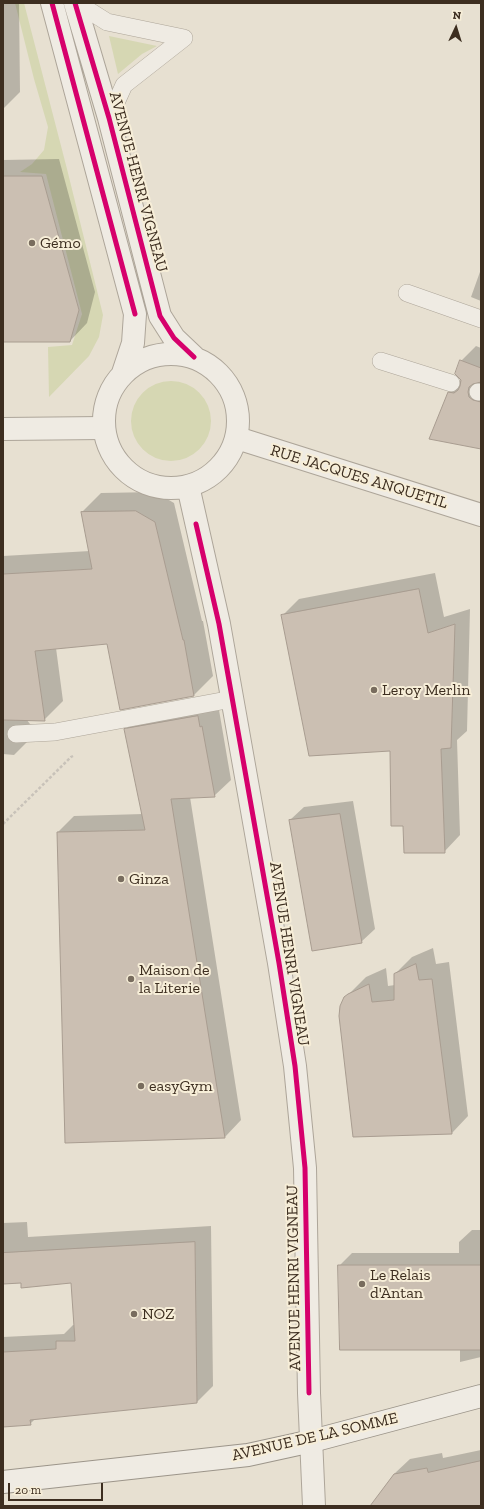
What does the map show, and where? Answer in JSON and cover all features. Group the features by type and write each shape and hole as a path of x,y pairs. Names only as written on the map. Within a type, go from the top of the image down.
{"street":[{"name":"AVENUE HENRI VIGNEAU","path":"52,3 135,314 133,343 123,373"},
{"name":"AVENUE HENRI VIGNEAU","path":"76,3 160,316 174,338 194,357 211,366 226,380 235,398 239,418 237,438 230,454 220,469 205,480 188,486 165,488 143,483 123,469 110,450 103,428 104,408 111,389 123,373 138,362 156,355 175,354 194,357"},
{"path":"3,430 103,428"},
{"name":"RUE JACQUES ANQUETIL","path":"237,438 481,515"},
{"name":"AVENUE HENRI VIGNEAU","path":"188,486 219,624 295,1066 306,1168 309,1393 314,1506"},
{"name":"AVENUE DE LA SOMME","path":"3,1482 248,1455 312,1441 481,1396"}],"lane":[{"path":"76,3 107,22 184,38 124,85 108,118"},
{"path":"407,293 481,319"},
{"path":"381,361 451,383"},
{"path":"16,734 55,732 232,699"}],"path":[{"path":"3,824 71,757 86,754 96,740 94,725"}],"green space":[{"path":"15,3 24,3 103,315 99,337 89,356 49,397 48,347 72,345 82,314 46,174 20,172 32,164 44,150 48,127"},
{"path":"109,36 157,46 142,54 118,74"},
{"path":"171,381 186,384 199,393 208,406 211,421 208,436 199,449 186,458 171,461 156,458 143,449 134,436 131,421 134,406 143,393 156,384"}],"building":[{"name":"Gémo","path":"3,176 42,176 79,310 70,342 3,342"},
{"path":"460,360 481,368 481,382 473,384 469,387 468,392 469,397 473,400 481,402 481,449 429,439 448,392 454,393 460,386 461,380 455,374"},
{"path":"136,511 155,522 184,640 194,696 120,710 107,644 35,651 45,721 3,720 3,574 92,569 81,512"},
{"name":"Leroy Merlin","path":"419,589 428,633 455,624 451,748 441,749 445,853 404,853 403,826 391,826 390,751 309,756 281,615"},
{"path":"198,716 200,727 202,726 215,797 171,799 225,1138 65,1143 57,832 145,830 124,729"},
{"path":"340,814 362,943 312,951 289,820"},
{"path":"416,964 419,980 432,979 452,1134 353,1137 339,1016 340,1006 344,997 369,984 372,1002 394,1000 394,974"},
{"name":"NOZ","path":"195,1242 197,1403 30,1420 31,1425 3,1427 3,1352 56,1349 56,1341 75,1341 71,1283 21,1288 21,1283 3,1284 3,1253"},
{"path":"338,1265 481,1265 481,1350 340,1350"},
{"path":"481,1461 481,1506 370,1506 394,1474 427,1468 428,1472"}],"cycle path":[{"path":"52,3 135,314"},
{"path":"75,3 109,118 160,316 174,338 194,357"},
{"path":"196,524 219,624 279,963 295,1066 305,1168 309,1393"}],"place":[{"name":"Gémo","path":"32,243"},
{"name":"Leroy Merlin","path":"374,690"},
{"name":"Ginza","path":"121,879"},
{"name":"Maison de la Literie","path":"131,979"},
{"name":"easyGym","path":"141,1086"},
{"name":"Le Relais d'Antan","path":"362,1284"},
{"name":"NOZ","path":"134,1314"}]}
